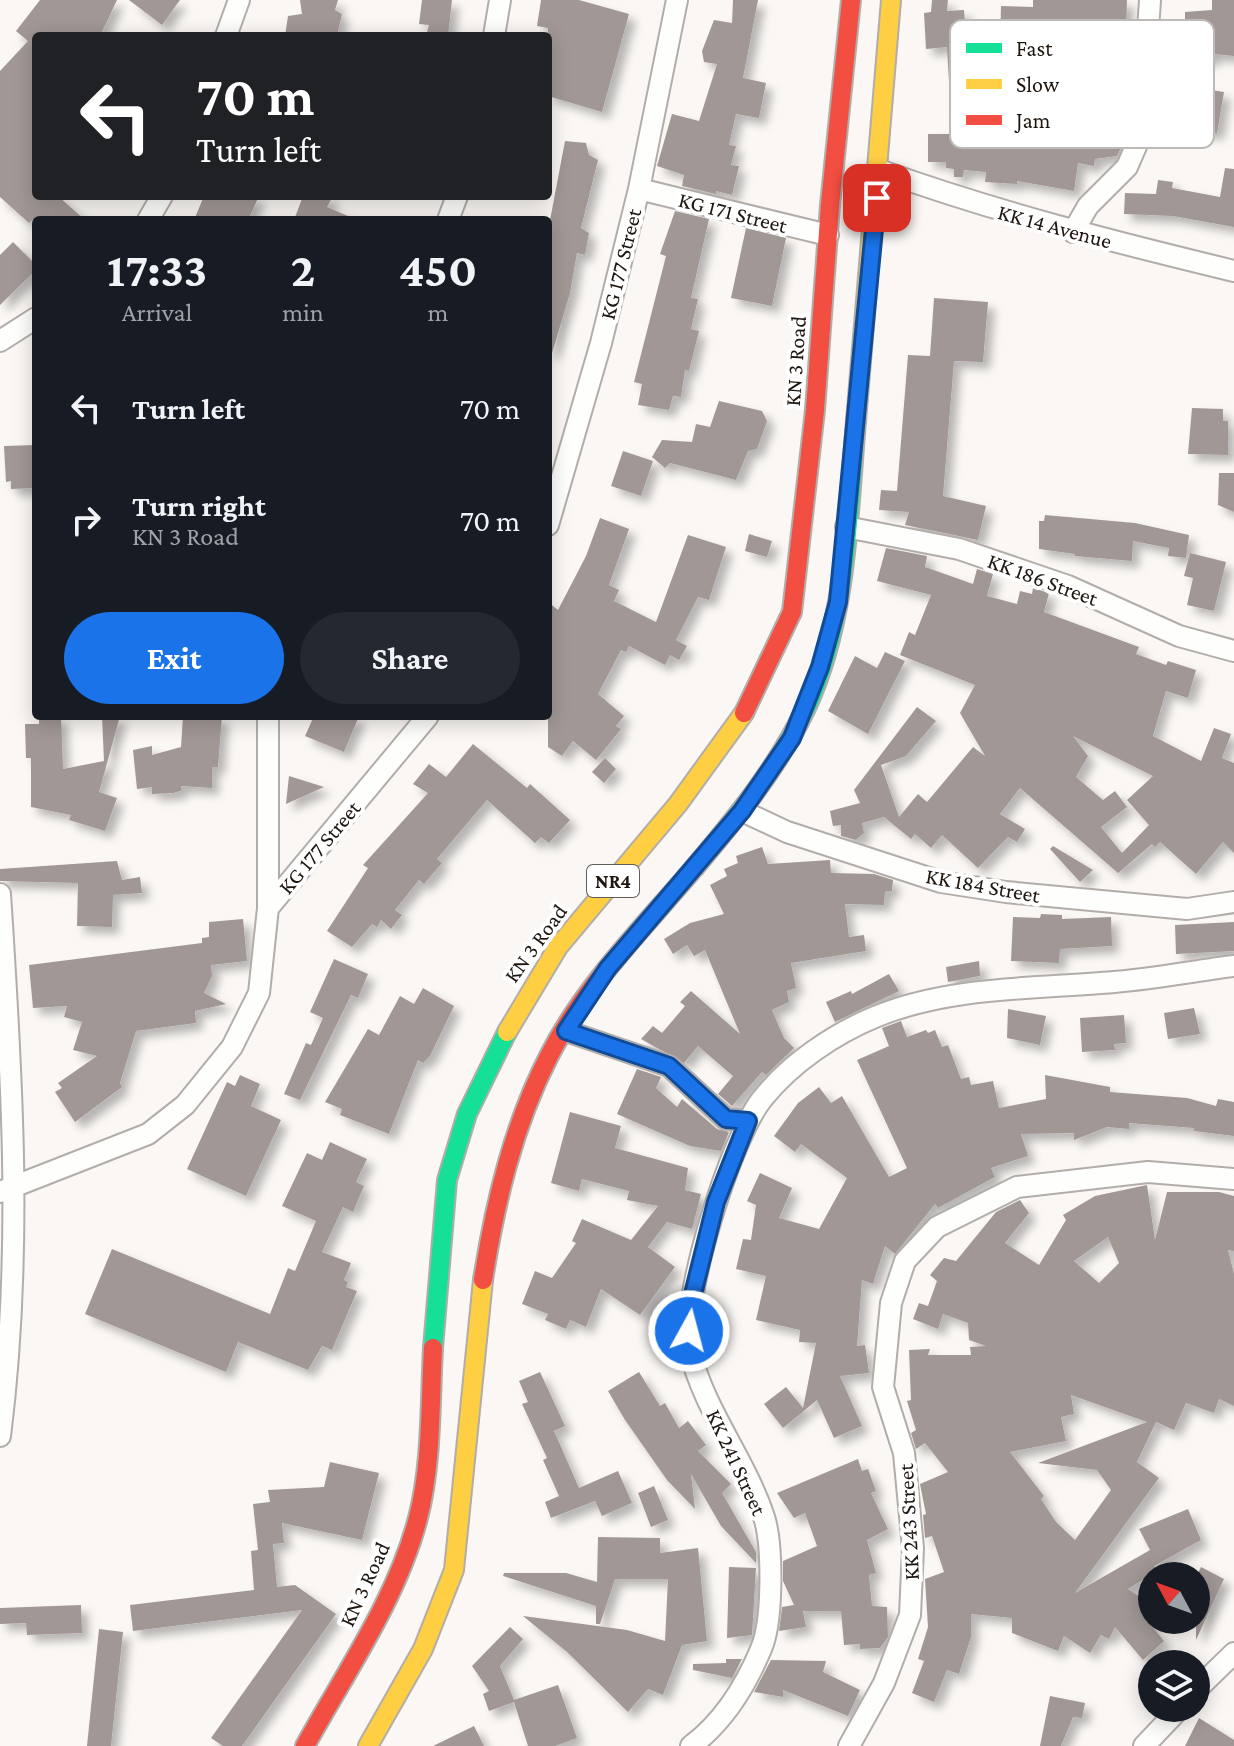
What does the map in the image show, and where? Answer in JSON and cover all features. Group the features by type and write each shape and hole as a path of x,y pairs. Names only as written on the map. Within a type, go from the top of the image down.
{"highway":[{"name":"KN 3 Road","path":"305,1746 402,1569 419,1515 428,1449 438,1256 447,1180 467,1114 516,1013 558,947 678,804 737,726 792,612 815,410 851,0"},
{"name":"NR4","path":"368,1746 424,1648 450,1585 475,1344 495,1218 526,1105 566,1031 608,968 742,811 792,738 820,667 838,602 846,527 879,170 891,0"}],"street":[{"path":"227,32 239,0"},
{"path":"495,32 500,0"},
{"name":"KG 177 Street","path":"552,511 601,343 639,189 677,0"},
{"path":"1149,20 1150,0"},
{"path":"1073,232 1088,206 1127,167 1135,148"},
{"name":"KK 14 Avenue","path":"879,170 974,204 1073,232 1234,271"},
{"name":"KG 171 Street","path":"639,189 828,235"},
{"path":"0,341 32,321"},
{"name":"KK 186 Street","path":"846,527 959,549 1068,586 1179,636 1234,651"},
{"path":"268,720 268,908"},
{"name":"KG 177 Street","path":"8,1189 148,1134 185,1105 232,1047 259,993 268,908 425,720"},
{"name":"KK 184 Street","path":"742,811 787,832 941,882 1006,892 1187,909 1234,902"},
{"path":"0,894 9,1363 0,1436"},
{"name":"KK 241 Street","path":"691,1746 726,1714 763,1646 769,1599 765,1520 699,1379 689,1348 688,1314 716,1202 748,1121 762,1098 835,1036 876,1016 941,997 1118,982 1234,966"},
{"path":"566,1031 669,1066 726,1119 748,1121"},
{"name":"KK 243 Street","path":"849,1746 884,1683 910,1615 913,1548 904,1453 883,1387 891,1303 905,1261 937,1227 1017,1187 1148,1172 1234,1179"},
{"path":"1210,1676 1234,1653"},
{"path":"1144,1746 1167,1722"}],"building":[{"path":"40,0 117,0 102,32 32,32 32,200 62,200 80,216 32,216 29,223 0,197 0,71 28,41 16,31"},
{"path":"129,0 180,0 162,25"},
{"path":"300,0 338,0 335,10 342,14 338,32 286,32 288,16 302,14"},
{"path":"422,0 452,0 448,32 427,32 429,25 419,24"},
{"path":"541,0 579,0 629,14 602,112 552,97 552,32 537,26"},
{"path":"733,0 758,0 743,78 766,83 759,118 736,114 729,145 736,146 731,165 739,166 732,195 682,186 684,175 657,166 672,114 699,121 717,64 704,62 702,51 714,20 732,23"},
{"path":"932,0 948,0 947,11 964,10 965,20 950,20 950,99 947,47 926,49 924,13 931,12"},
{"path":"1033,0 1127,0 1126,20 1001,20 1001,6 1033,7"},
{"path":"1212,0 1234,0 1234,56 1214,54 1214,20 1185,20 1185,12 1212,10"},
{"path":"1214,90 1224,92 1217,133 1214,133"},
{"path":"928,134 950,134 950,148 1121,148 1117,156 1095,159 1094,166 1078,163 1074,191 1017,181 1017,184 985,182 986,172 964,170 963,177 954,177 954,169 946,168 946,162 928,162"},
{"path":"565,141 586,143 589,155 598,160 581,228 589,233 585,255 577,253 570,293 552,353 552,216"},
{"path":"1225,168 1234,169 1234,227 1173,216 1124,214 1125,193 1156,194 1158,180 1173,182 1172,188 1220,197"},
{"path":"202,200 257,200 250,216 196,216"},
{"path":"302,200 331,200 327,207 348,216 296,216"},
{"path":"675,211 709,219 691,298 698,299 691,329 699,331 689,371 685,370 681,397 673,396 669,410 638,405 642,384 634,382 666,256 660,254"},
{"path":"746,228 786,238 772,306 731,298"},
{"path":"13,242 32,261 32,274 0,305 0,255"},
{"path":"934,298 988,302 983,362 954,361 943,496 986,506 978,540 905,525 909,512 879,510 881,490 897,491 908,355 930,356"},
{"path":"719,401 762,411 767,421 757,449 748,451 736,480 670,463 665,468 652,457 662,440 692,442 696,424 710,427"},
{"path":"1192,408 1223,409 1223,421 1228,421 1228,455 1188,454"},
{"path":"32,445 32,488 11,489 11,481 6,482 4,446"},
{"path":"623,451 653,461 641,496 611,486"},
{"path":"1219,473 1234,473 1234,512 1218,505"},
{"path":"1045,515 1135,523 1189,535 1186,558 1168,556 1169,548 1133,541 1132,561 1039,549 1039,521 1044,521"},
{"path":"600,518 629,529 609,585 619,590 614,601 656,622 688,535 726,547 709,600 698,597 676,640 687,646 679,660 670,655 665,665 629,646 626,652 621,650 598,694 624,716 616,726 621,729 596,760 573,741 562,756 548,747 548,720 552,720 552,605 558,610 586,556"},
{"path":"749,534 772,541 767,557 745,551"},
{"path":"886,548 927,556 925,567 973,584 977,569 993,574 987,596 1017,604 1020,591 1032,594 1033,588 1049,593 1044,612 1139,647 1136,654 1166,665 1168,661 1196,670 1188,698 1166,691 1153,736 1201,761 1214,728 1231,734 1222,758 1234,763 1234,853 1223,842 1196,874 1160,842 1155,847 1152,844 1118,873 1020,788 1000,814 1025,829 1017,842 1008,837 978,868 942,835 931,848 915,834 911,839 884,817 862,823 864,833 856,840 841,836 841,825 833,826 830,811 860,803 854,790 917,707 936,721 906,756 881,765 899,817 918,794 927,802 973,747 985,756 960,713 975,685 900,655 909,632 915,635 931,595 877,581","holes":["1073,736 1153,776 1127,800 1149,825 1122,853 1101,827 1127,807 1115,791 1103,800 1076,777 1088,756"]},
{"path":"1190,553 1226,562 1214,611 1187,605 1193,578 1184,576"},
{"path":"885,652 905,661 868,734 828,711 855,656 877,668"},
{"path":"39,720 61,720 63,769 104,761 102,720 119,720 99,792 117,798 105,831 69,820 71,815 31,807 31,758 26,758 25,724 39,724"},
{"path":"183,720 222,720 218,767 212,767 212,788 181,786 181,791 152,794 152,787 137,789 133,750 152,746 152,755 181,747"},
{"path":"312,720 357,720 344,752 305,736"},
{"path":"473,744 527,788 530,784 570,820 549,843 541,837 535,843 487,800 437,859 442,863 424,884 419,880 395,910 402,915 391,929 381,920 377,927 372,924 352,947 327,931 368,868 363,865 428,793 413,784 429,764 446,777"},
{"path":"605,758 616,769 604,783 592,772"},
{"path":"289,776 324,787 286,804"},
{"path":"1053,846 1093,870 1080,882 1050,849"},
{"path":"762,847 768,864 830,860 831,873 874,874 893,880 892,891 885,891 884,905 845,904 849,937 864,935 866,951 791,963 796,988 787,991 789,1002 772,1010 784,1038 794,1048 766,1075 762,1072 732,1106 718,1094 733,1076 698,1046 684,1063 641,1039 653,1026 662,1033 685,1006 680,1002 691,991 740,1034 705,950 694,956 687,945 673,954 664,939 690,923 724,914 710,885 727,876 724,869 738,863 736,856"},
{"path":"117,861 122,880 140,877 142,893 113,895 112,927 77,926 78,883 0,881 0,869"},
{"path":"1041,914 1062,915 1062,919 1111,917 1112,946 1060,949 1059,963 1011,961 1013,917 1040,918"},
{"path":"243,919 247,961 211,965 212,976 204,993 226,1004 195,1011 196,1023 136,1031 120,1083 122,1087 75,1122 55,1092 62,1088 58,1083 97,1056 73,1050 82,1022 64,1017 67,1006 33,1008 29,965 202,943 202,938 209,937 209,922"},
{"path":"1234,922 1234,951 1176,954 1175,925"},
{"path":"334,959 368,974 358,998 351,995 300,1100 284,1094 306,1043 311,1045 323,1018 310,1012"},
{"path":"979,961 980,976 948,982 946,967"},
{"path":"889,974 899,991 835,1022 826,1002 851,991 852,994"},
{"path":"423,988 454,1006 430,1056 423,1063 418,1060 389,1134 340,1115 342,1109 325,1102 368,1029 379,1035 400,996 414,1004"},
{"path":"1194,1008 1200,1034 1168,1039 1164,1013"},
{"path":"1008,1009 1046,1016 1040,1045 1007,1038"},
{"path":"1124,1015 1126,1043 1114,1044 1115,1050 1082,1052 1080,1018"},
{"path":"901,1021 907,1037 935,1030 942,1047 948,1045 961,1079 969,1077 971,1085 993,1081 999,1108 1046,1099 1045,1075 1110,1087 1110,1092 1187,1098 1216,1106 1218,1099 1234,1102 1234,1136 1194,1131 1194,1128 1129,1123 1129,1129 1107,1127 1074,1140 1074,1133 1021,1134 1028,1156 991,1168 995,1177 938,1208 935,1204 895,1254 885,1246 873,1284 862,1280 857,1346 865,1345 869,1373 840,1376 862,1426 834,1438 817,1400 783,1428 764,1404 786,1387 803,1408 816,1343 799,1342 800,1330 756,1320 766,1276 736,1269 743,1239 751,1240 756,1205 747,1201 760,1173 792,1188 779,1218 819,1229 847,1178 801,1144 795,1152 774,1136 798,1103 819,1087 831,1103 842,1096 889,1177 907,1168 857,1060 889,1046 882,1028"},
{"path":"637,1069 661,1077 656,1088 677,1107 682,1099 717,1129 729,1132 721,1151 690,1146 617,1114"},
{"path":"240,1075 260,1084 251,1106 281,1120 246,1196 187,1169 227,1082 235,1086"},
{"path":"570,1112 621,1126 615,1148 688,1168 685,1190 701,1194 692,1229 667,1222 648,1247 675,1267 640,1315 601,1289 586,1327 570,1320 566,1329 545,1320 548,1314 522,1304 535,1271 552,1278 576,1243 572,1241 582,1219 631,1240 658,1206 627,1200 629,1191 582,1179 579,1191 551,1183"},
{"path":"330,1142 367,1159 356,1182 364,1186 353,1212 343,1207 322,1252 351,1263 344,1280 348,1282 346,1287 357,1291 332,1350 322,1346 308,1370 238,1342 226,1372 85,1314 112,1249 270,1314 288,1268 295,1271 316,1221 282,1206 307,1153 322,1160"},
{"path":"1147,1185 1155,1240 1167,1192 1219,1192 1234,1196 1234,1251 1228,1250 1234,1274 1234,1406 1219,1399 1214,1413 1186,1403 1174,1430 1156,1422 1137,1462 1159,1478 1075,1593 1150,1550 1139,1529 1188,1509 1201,1540 1161,1562 1138,1562 1138,1583 1128,1589 1138,1596 1138,1634 1158,1634 1164,1641 1154,1650 1138,1650 1138,1654 1115,1627 1109,1639 1101,1635 1090,1653 1064,1636 1058,1651 1012,1633 1012,1618 971,1614 971,1637 959,1674 947,1670 934,1702 912,1693 924,1661 918,1659 928,1627 925,1579 944,1572 932,1536 925,1538 923,1515 926,1514 920,1484 948,1472 925,1443 916,1449 911,1433 916,1430 907,1401 911,1400 909,1350 930,1349 928,1355 971,1355 970,1347 986,1346 969,1340 968,1323 943,1314 938,1329 913,1319 919,1303 928,1306 937,1281 930,1275 944,1258 956,1261 996,1212 1020,1200 1029,1213 1005,1243 1039,1265 1066,1220 1063,1215 1095,1196","holes":["1108,1237 1119,1263 1099,1283 1074,1261","1071,1395 1147,1422 1038,1463 1097,1470 1111,1490 1075,1540 1056,1522 1041,1499 1044,1496 1010,1452 1066,1441 1061,1417 1074,1414"]},
{"path":"540,1372 565,1426 554,1431 579,1488 618,1471 632,1503 602,1516 595,1501 551,1518 545,1502 559,1496 543,1460 547,1458 522,1404 528,1402 519,1381"},
{"path":"639,1372 660,1406 665,1403 679,1428 688,1421 706,1445 698,1451 731,1484 722,1493 756,1552 756,1563 721,1526 691,1474 695,1509 667,1480 625,1420 608,1391"},
{"path":"858,1459 862,1471 868,1469 876,1491 871,1493 888,1529 867,1540 876,1573 869,1575 872,1606 887,1607 888,1637 880,1648 860,1649 860,1644 844,1645 841,1611 803,1611 806,1627 779,1631 782,1607 794,1605 783,1581 783,1561 817,1546 805,1513 794,1518 777,1493"},
{"path":"330,1462 379,1473 362,1540 282,1523 284,1543 273,1544 277,1587 295,1585 336,1614 242,1746 223,1746 211,1738 302,1610 133,1631 130,1605 254,1590 251,1551 258,1550 253,1504 270,1502 268,1490 324,1487"},
{"path":"654,1486 668,1520 651,1527 638,1493"},
{"path":"598,1537 660,1538 660,1553 698,1548 707,1641 682,1645 663,1695 648,1689 628,1712 567,1652 523,1616 627,1630 665,1641 668,1579 615,1579 600,1624 596,1624 596,1606 503,1576 504,1573 566,1573 597,1582"},
{"path":"729,1567 756,1568 752,1635 727,1638"},
{"path":"1210,1572 1224,1579 1210,1610"},
{"path":"81,1605 82,1633 27,1635 26,1623 0,1624 0,1608"},
{"path":"510,1627 523,1639 500,1666 514,1700 558,1685 577,1738 555,1746 528,1746 514,1702 489,1711 483,1694 489,1691 472,1666"},
{"path":"99,1629 123,1632 111,1746 87,1746"},
{"path":"726,1659 742,1659 732,1678 693,1670 693,1664 726,1663"},
{"path":"771,1660 826,1661 823,1672 860,1690 848,1716 783,1690 783,1697 754,1692"},
{"path":"1050,1696 1085,1703 1082,1718 1073,1717 1061,1746 1040,1746"},
{"path":"1197,1722 1205,1722 1234,1740 1234,1746 1185,1746"},
{"path":"474,1726 484,1746 433,1746"}],"traffic: fast":[{"path":"695,867 770,771 795,730 820,674 838,604 856,421"},
{"path":"433,1348 447,1180 467,1114 507,1032"}],"traffic: slow":[{"path":"856,421 891,0"},
{"path":"507,1032 558,947 678,804 744,713"},
{"path":"368,1746 423,1649 454,1570 483,1280"}],"traffic: jam":[{"path":"744,713 792,612 815,410 830,205 851,0"},
{"path":"483,1280 493,1222 515,1137 549,1056 598,981 695,867"},
{"path":"305,1746 369,1635 409,1548 426,1476 433,1348"}],"route":[{"path":"689,1331 688,1314 716,1202 748,1121 726,1119 669,1066 652,1057 566,1031 608,968 742,811 792,738 820,667 838,602 877,198"}]}
